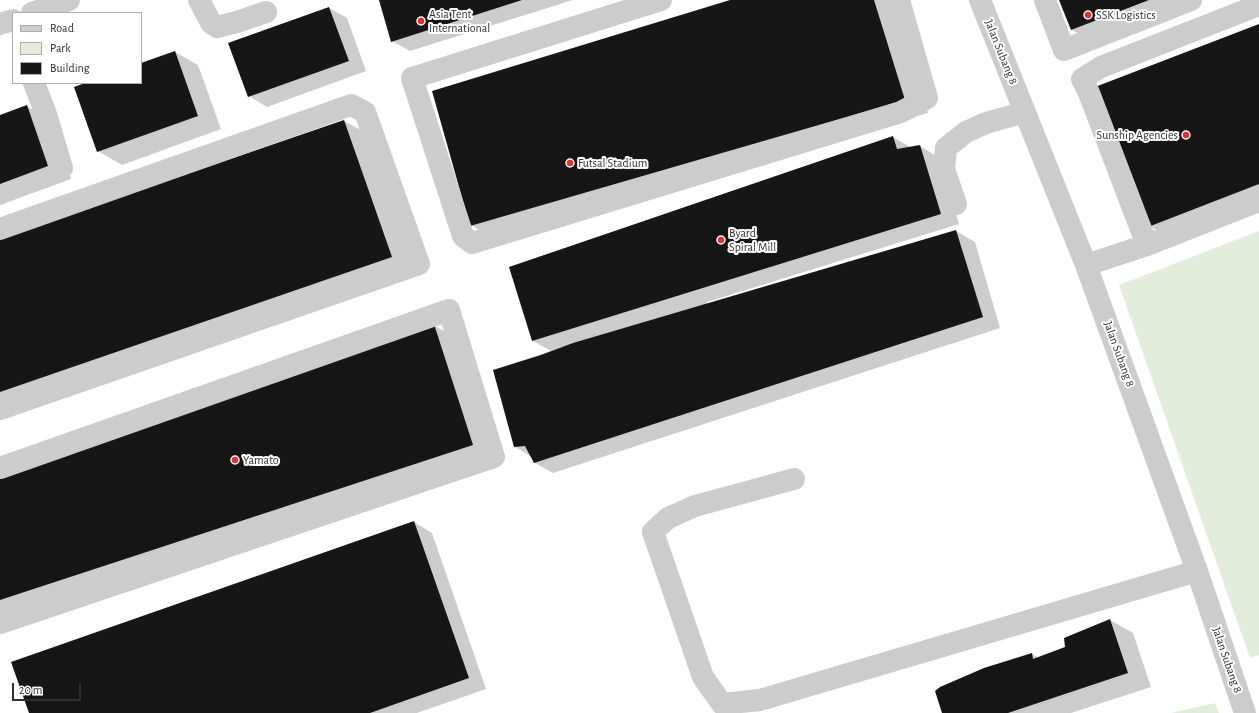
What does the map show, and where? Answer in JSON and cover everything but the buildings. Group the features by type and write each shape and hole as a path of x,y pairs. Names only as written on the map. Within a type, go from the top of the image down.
{"street":[{"path":"35,12 69,0"},
{"path":"199,0 210,23 217,27 266,12"},
{"path":"662,0 412,78 463,236 472,244 901,112 927,98 899,0"},
{"name":"Jalan Subang 8","path":"980,0 1086,265 1197,570 1245,713"},
{"path":"1045,0 1064,50 1191,0"},
{"path":"1147,245 1089,93 1082,79 1101,67 1259,5"},
{"path":"34,84 46,114 62,168"},
{"path":"0,229 351,105 365,112 419,264 0,409"},
{"path":"956,204 944,169 946,148 966,132 986,123 1025,112"},
{"path":"1086,265 1147,245 1259,200"},
{"path":"0,468 448,310 494,457 0,623"},
{"path":"794,479 695,506 668,518 653,532 703,678 722,704 760,700 1197,570"}],"green space":[{"path":"1259,231 1259,655 1250,658 1119,285"},
{"path":"1215,703 1219,713 1171,713"}],"place":[{"name":"SSK Logistics","path":"1088,15"},
{"name":"Asia Tent International","path":"421,21"},
{"name":"Sunship Agencies","path":"1186,135"},
{"name":"Futsal Stadium","path":"570,163"},
{"name":"Byard Spiral Mill","path":"721,240"},
{"name":"Yamato","path":"235,460"}]}
